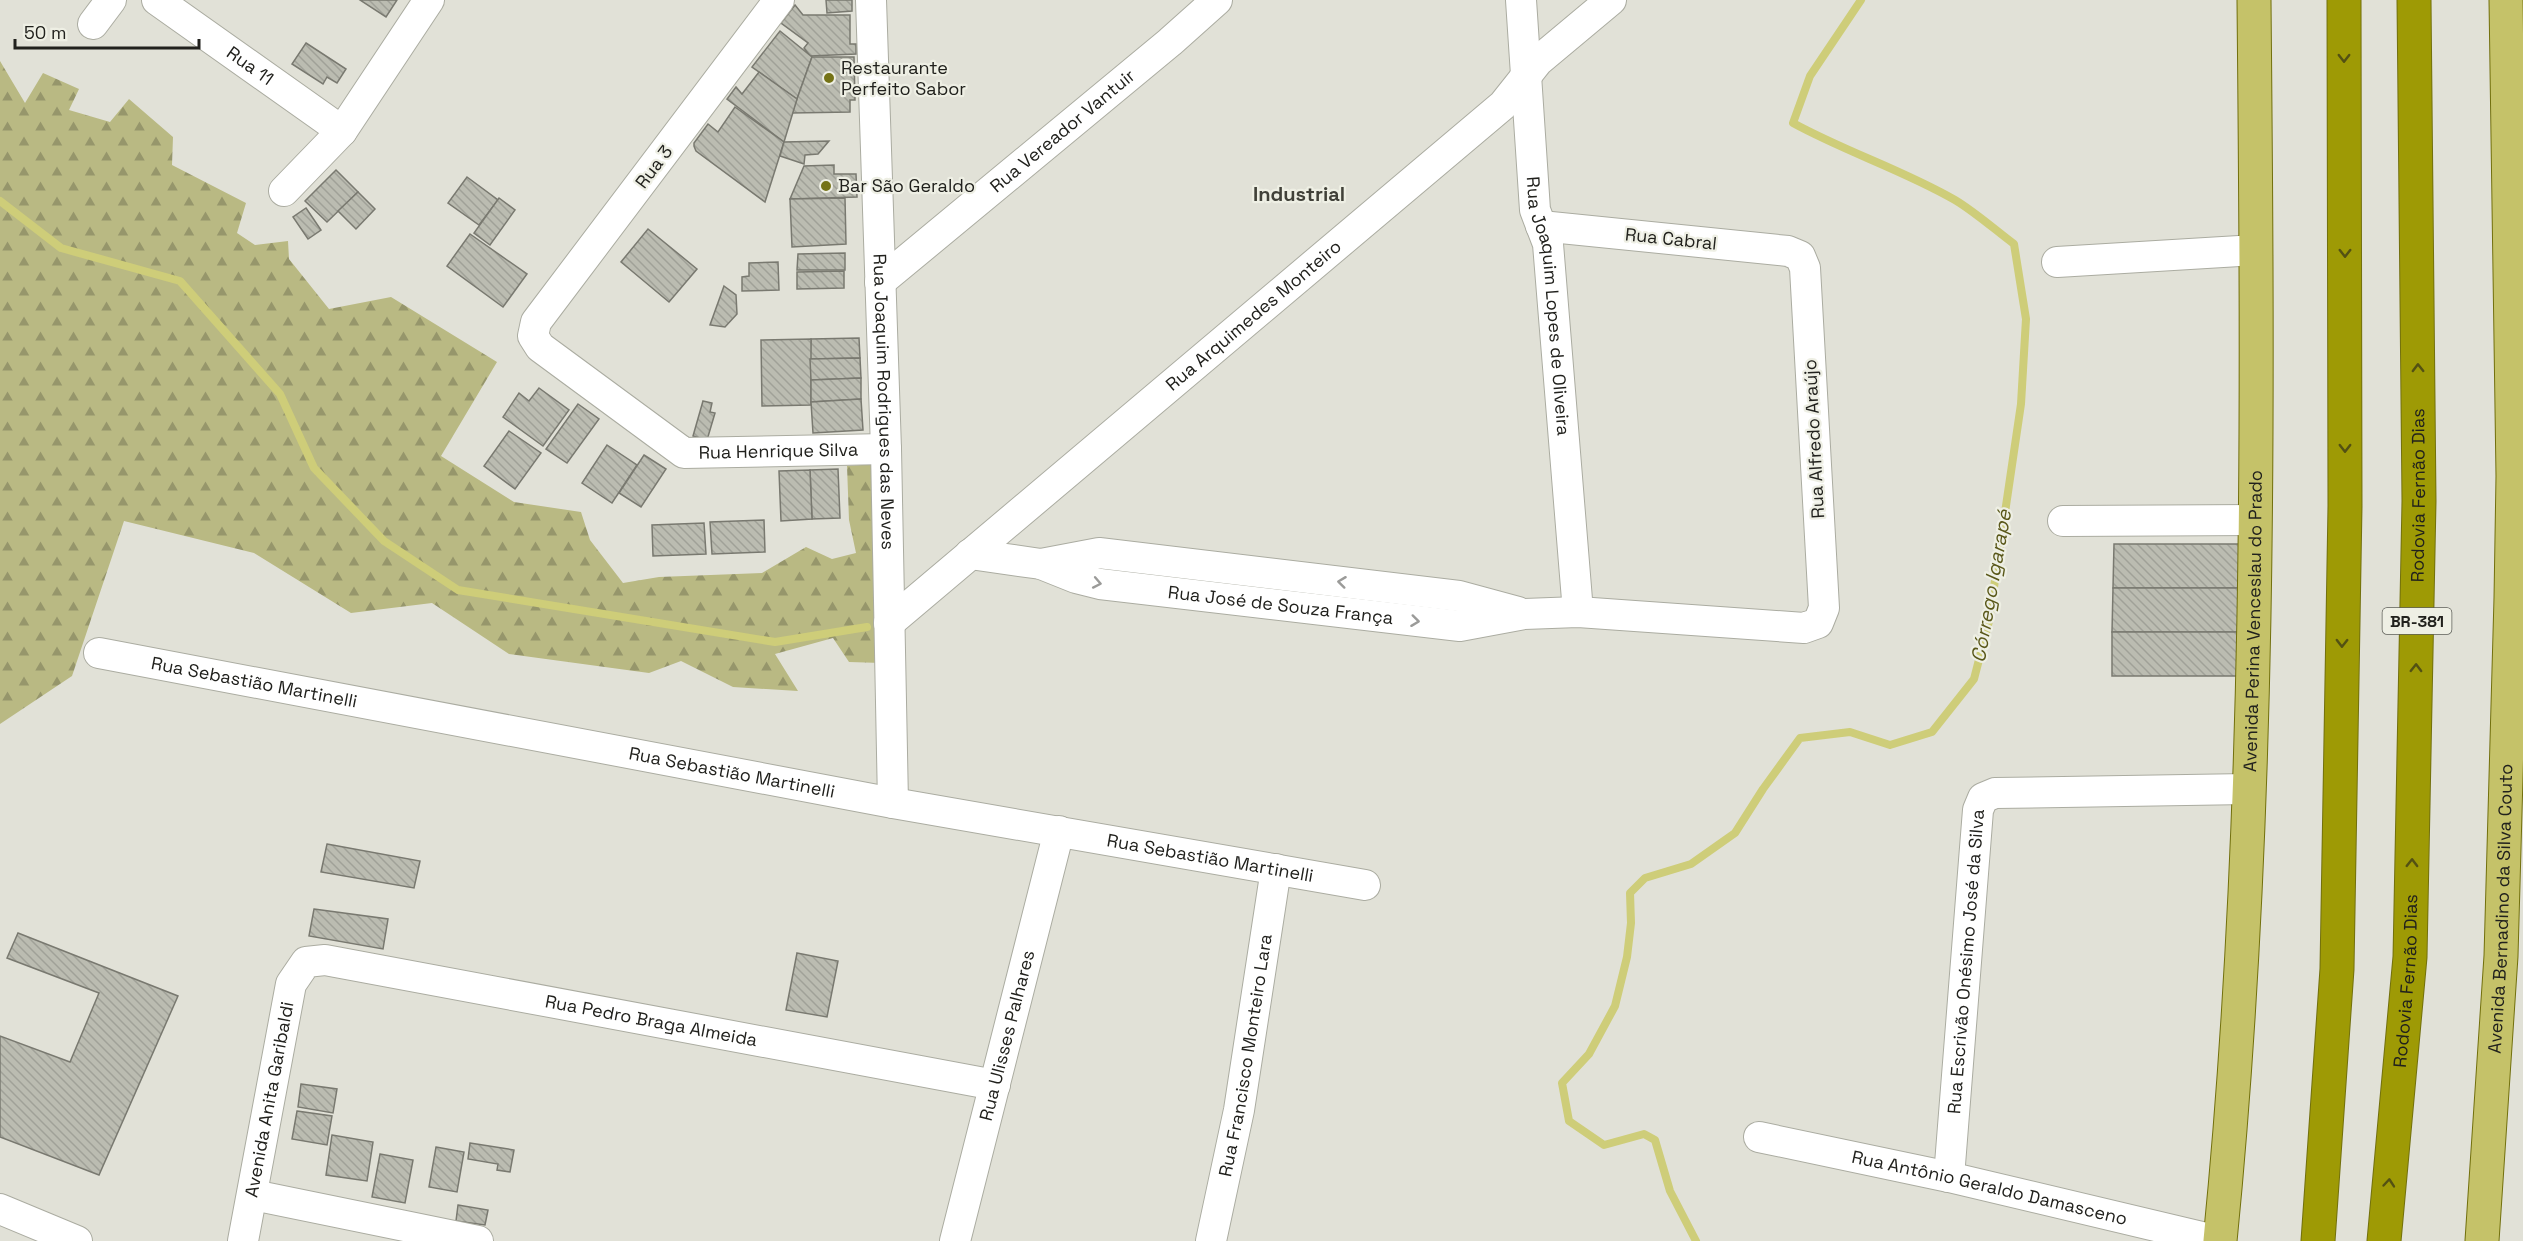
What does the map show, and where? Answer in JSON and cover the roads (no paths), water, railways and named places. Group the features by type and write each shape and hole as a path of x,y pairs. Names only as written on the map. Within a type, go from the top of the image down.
{"highway":[{"path":"2318,1241 2337,969 2345,506 2344,0"},
{"name":"Rodovia Fernão Dias","path":"2384,1241 2410,946 2420,501 2414,0"}],"main road":[{"name":"Avenida Perina Venceslau do Prado","path":"2219,1241 2234,1108 2242,986 2256,520 2254,0"},
{"name":"Avenida Bernadino da Silva Couto","path":"2482,1241 2501,956 2517,598 2513,476 2515,110 2506,0"}],"street":[{"path":"93,24 111,0"},
{"name":"Rua 11","path":"157,0 342,131"},
{"path":"284,191 342,131 429,0"},
{"name":"Rua 3","path":"533,336 537,322 779,0"},
{"name":"Rua Joaquim Rodrigues das Neves","path":"871,0 885,449 892,803"},
{"name":"Rua Vereador Vantuir","path":"880,282 1170,42 1217,0"},
{"name":"Rua Joaquim Lopes de Oliveira","path":"1521,0 1535,210 1548,244 1578,612"},
{"name":"Rua Arquimedes Monteiro","path":"889,623 1503,105 1551,48 1611,0"},
{"name":"Rua Cabral","path":"1541,226 1788,251 1800,256"},
{"path":"2057,262 2256,250"},
{"name":"Rua Alfredo Araújo","path":"1800,256 1804,268 1824,608 1818,622"},
{"name":"Rua Henrique Silva","path":"533,336 540,347 684,453 885,449"},
{"path":"2063,521 2256,520"},
{"name":"Rua José de Souza França","path":"970,554 1041,564 1099,553 1459,596 1524,614 1578,612 1804,628 1818,622"},
{"name":"Rua Sebastião Martinelli","path":"99,654 892,803 1365,885"},
{"name":"Rua Escrivão Onésimo José da Silva","path":"1949,1177 1978,810 1983,798 1995,793 2248,789"},
{"name":"Rua Ulisses Palhares","path":"955,1241 1059,831"},
{"name":"Rua Francisco Monteiro Lara","path":"1211,1241 1239,1110 1276,868"},
{"name":"Rua Pedro Braga Almeida","path":"306,962 325,960 995,1085"},
{"name":"Avenida Anita Garibaldi","path":"243,1241 291,984 306,962"},
{"name":"Rua Antônio Geraldo Damasceno","path":"1759,1137 1949,1177 2219,1241"},
{"path":"253,1196 478,1241"},
{"path":"0,1209 77,1241"}],"waterway":[{"name":"Córrego Igarapé","path":"1696,1241 1670,1191 1655,1140 1644,1134 1604,1145 1569,1121 1562,1083 1589,1054 1615,1006 1627,957 1631,923 1630,893 1645,878 1691,864 1735,833 1800,738 1850,732 1890,745 1932,732 1974,679 1989,621 2021,404 2026,319 2014,244 1977,215 1935,189 1793,123 1810,76 1861,0"},
{"path":"0,201 61,248 180,281 280,394 314,468 384,541 458,590 775,642 867,627"}],"place":[{"name":"Restaurante Perfeito Sabor","path":"829,78"},
{"name":"Bar São Geraldo","path":"826,186"}],"district":[{"name":"Industrial","path":"1299,194"}]}
